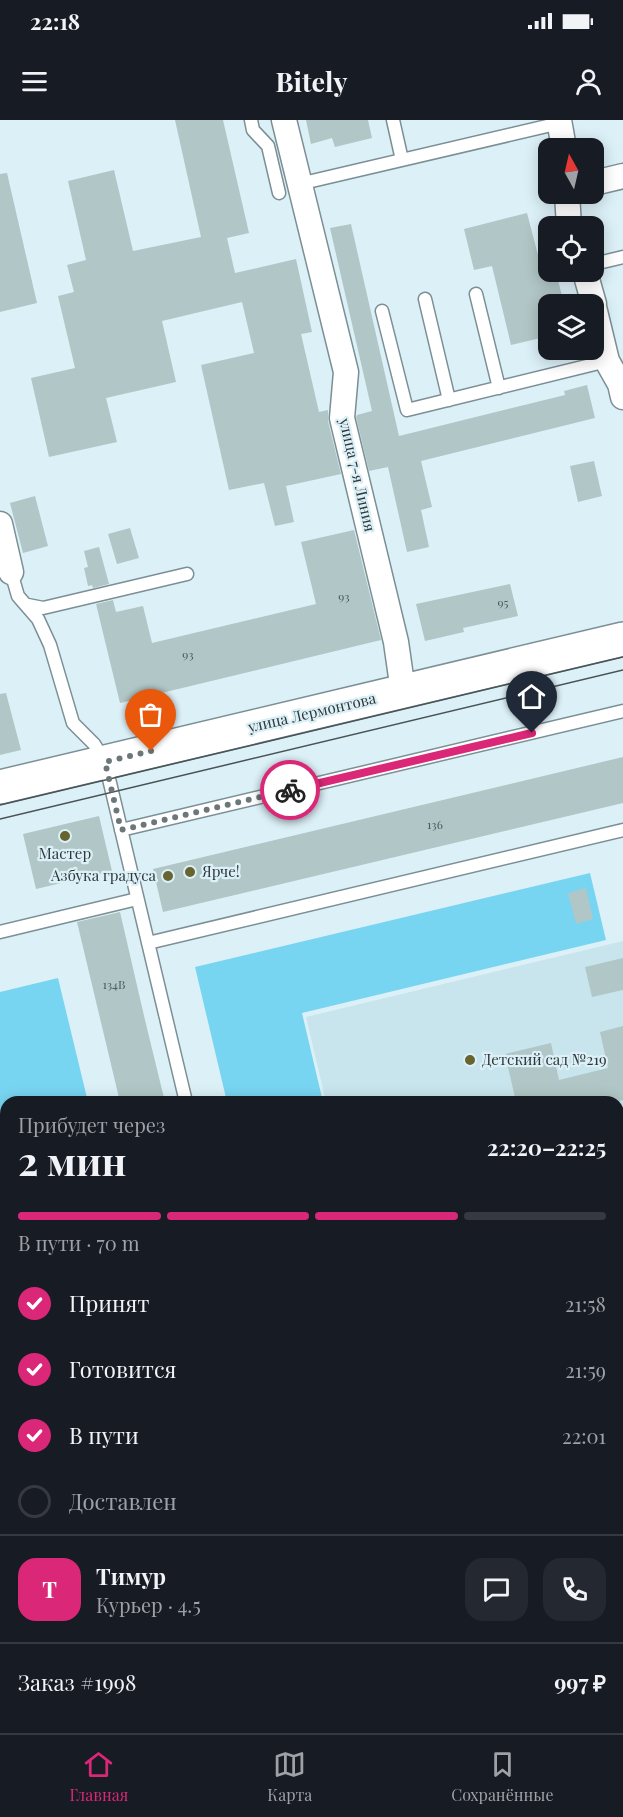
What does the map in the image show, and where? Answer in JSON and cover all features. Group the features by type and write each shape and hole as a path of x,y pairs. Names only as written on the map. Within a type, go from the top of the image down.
{"main road":[{"name":"улица Лермонтова","path":"0,787 623,639"}],"street":[{"name":"улица 7-я Линия","path":"284,120 289,189 346,372 342,418 396,642 403,691"},
{"path":"559,122 562,138"},
{"path":"604,181 623,177"},
{"path":"604,348 607,361 622,387"},
{"path":"0,524 10,572"}],"lane":[{"path":"250,120 253,130 268,146 289,189 559,122"},
{"path":"393,120 402,160"},
{"path":"604,262 623,257"},
{"path":"476,294 499,388"},
{"path":"425,299 449,400"},
{"path":"382,311 406,410 607,361"},
{"path":"10,572 18,596 38,618 50,645 73,723 94,744 105,762 185,1096"},
{"path":"28,605 43,608 187,574"},
{"path":"121,830 623,711"},
{"path":"148,943 623,830"},
{"path":"0,932 137,899"}],"shaded area":[{"path":"590,873 606,940 302,1013 322,1096 226,1096 195,967"},
{"name":"Детский сад №219","path":"623,941 623,1096 325,1096 306,1017"},
{"path":"58,978 87,1096 0,1096 0,992"}],"building":[{"path":"175,120 223,120 249,233 227,238 235,273 296,259 312,332 301,334 319,412 328,410 328,421 341,474 286,486 294,522 275,526 264,483 229,490 201,365 254,353 242,302 162,321 176,382 106,398 117,442 49,457 31,378 75,368 58,296 74,292 67,265 86,260 68,181 114,170 133,251 201,237"},
{"path":"306,120 368,120 372,138 335,147 332,138 311,144"},
{"path":"7,173 37,303 0,312 0,174"},
{"path":"527,213 538,255 538,282 558,282 562,294 538,294 538,339 511,345 492,266 474,270 464,229"},
{"path":"351,224 399,436 565,395 564,391 587,385 595,418 421,461 432,507 421,510 429,547 407,552 388,467 369,471 356,417 372,411 330,228"},
{"path":"594,461 602,496 578,502 570,466"},
{"path":"35,496 48,546 23,553 10,503"},
{"path":"130,528 139,558 117,564 108,534"},
{"path":"354,530 381,640 120,703 96,604 113,600 116,612 143,606 152,643 316,604 301,542"},
{"path":"99,547 109,584 93,588 92,585 88,586 84,568 88,567 84,551"},
{"path":"510,584 518,616 463,628 464,632 425,641 416,604"},
{"path":"6,693 21,750 0,755 0,694"},
{"path":"623,757 623,803 163,912 153,869"},
{"path":"99,816 112,871 36,889 23,834"},
{"path":"586,888 593,919 576,924 568,893"},
{"path":"120,912 164,1096 119,1096 77,922"},
{"path":"623,958 623,990 592,997 585,967"},
{"path":"623,1026 623,1096 515,1096 505,1054 551,1043 559,1080 608,1068 600,1032"}],"tram line":[{"path":"0,805 623,657"},
{"path":"0,819 623,670"}],"way so far":[{"path":"151,751 105,762 121,830 290,790"}],"place":[{"name":"Мастер","path":"65,836"},
{"name":"Ярче!","path":"190,872"},
{"name":"Азбука градуса","path":"168,876"},
{"name":"Детский сад №219","path":"470,1060"}],"route":[{"path":"290,790 532,733"}]}
